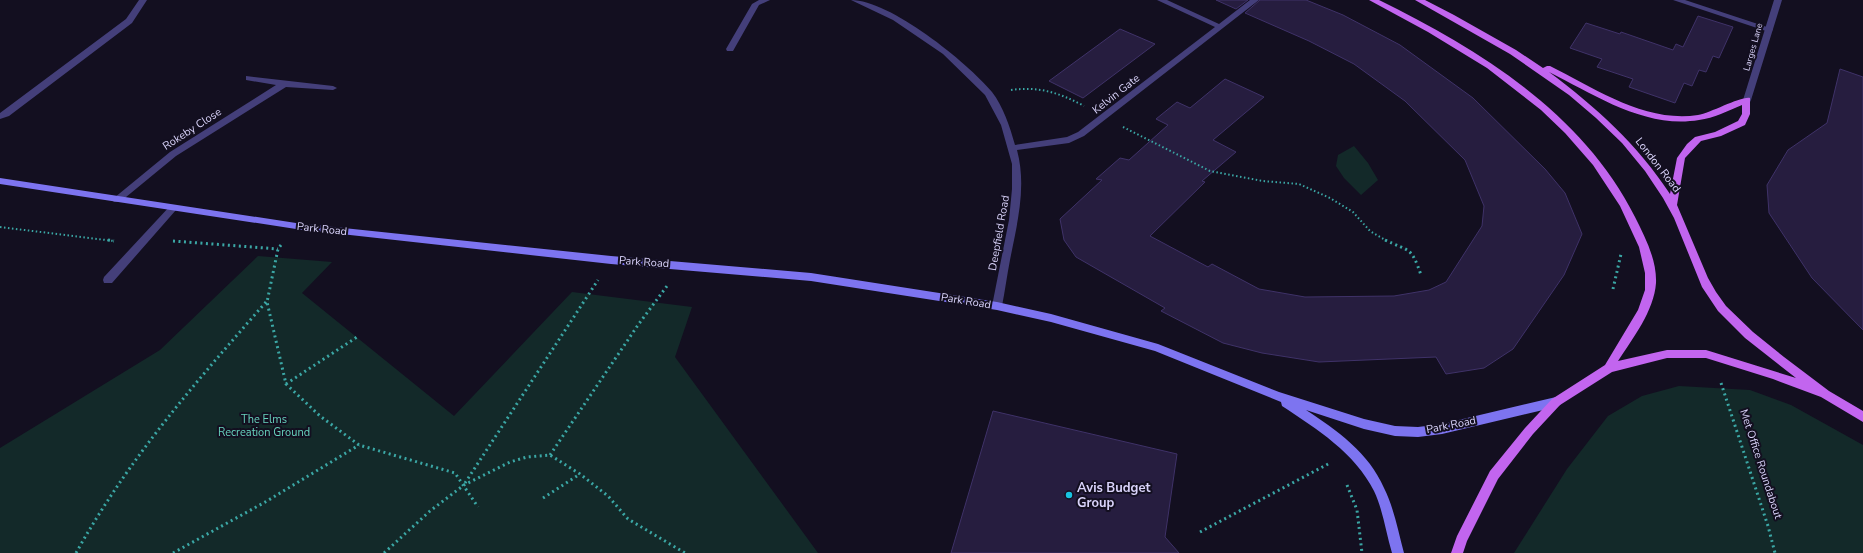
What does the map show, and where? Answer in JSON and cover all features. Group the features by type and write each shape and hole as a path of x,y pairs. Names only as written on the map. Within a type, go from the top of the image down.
{"main road":[{"path":"1373,0 1448,40 1497,72 1562,125 1590,154 1610,181 1626,208 1646,253 1650,272 1650,289 1644,307 1609,368"},
{"name":"London Road","path":"1419,0 1520,55 1544,70 1595,112 1630,148 1673,204 1705,283 1713,296 1736,322 1761,344 1825,394"},
{"path":"1520,55 1630,109 1656,117 1677,119 1698,118 1747,100 1746,114 1742,122 1718,134 1698,139 1690,146 1681,158 1673,204"},
{"path":"1457,553 1494,475 1528,431 1556,402 1609,368 1667,354 1706,354 1776,375 1825,394 1860,414"}],"street":[{"path":"0,116 6,114 129,22 143,0"},
{"path":"730,49 756,4 766,0"},
{"name":"Deepfield Road","path":"855,0 896,18 928,39 967,70 989,94 1005,125 1016,164 1016,197 1014,220 997,306"},
{"path":"1161,0 1220,26"},
{"name":"Kelvin Gate","path":"1012,148 1069,140 1081,134 1255,0"},
{"path":"1677,0 1769,29"},
{"name":"Larges Lane","path":"1747,100 1778,0"},
{"path":"249,78 284,84 333,88"},
{"name":"Rokeby Close","path":"117,200 173,154 284,84"},
{"name":"Park Road","path":"0,181 296,226 611,260 811,276 997,306 1050,318 1158,348 1276,396 1364,424 1395,431 1418,432 1442,429 1556,402"},
{"path":"108,280 173,208"},
{"name":"Park Road","path":"1276,396 1329,430 1349,448 1366,467 1386,508 1398,553"}],"path":[{"path":"989,94 1022,88 1050,90 1085,107"},
{"path":"1122,126 1210,171 1262,181 1299,184 1330,198 1353,212 1370,231 1386,241 1409,250 1416,261 1420,276"},
{"path":"296,226 278,249 267,302 286,384 320,416 359,445 455,473 464,484 478,507"},
{"path":"1613,288 1623,248"},
{"path":"464,484 611,260"},
{"path":"550,456 638,325 682,265"},
{"path":"76,553 103,505 144,446 186,394 267,302"},
{"path":"286,384 357,338"},
{"name":"Met Office Roundabout","path":"1721,383 1776,553"},
{"path":"173,553 222,528 294,487 359,445"},
{"path":"384,553 430,511 464,484 486,475 510,462 527,457 550,456 580,474 608,496 628,519 685,553"},
{"path":"1200,532 1332,462"},
{"path":"543,498 580,474"},
{"path":"1344,480 1357,510 1362,553"}],"green space":[{"path":"1354,146 1368,163 1378,180 1361,195 1344,178 1336,166 1338,155"},
{"name":"The Elms Recreation Ground","path":"258,256 332,262 302,293 454,416 572,292 692,307 675,357 818,553 0,553 0,448 160,350"},
{"path":"1679,386 1750,390 1791,405 1863,445 1863,553 1514,553 1567,469 1608,416 1642,396"}],"building":[{"path":"1216,0 1248,0 1236,9"},
{"path":"1260,0 1306,0 1343,15 1400,45 1473,98 1545,169 1565,193 1582,234 1564,275 1513,349 1484,368 1446,374 1436,357 1319,362 1262,353 1223,343 1161,311 1165,308 1076,257 1064,240 1060,219 1102,180 1096,179 1120,158 1129,160 1168,125 1156,119 1177,102 1190,108 1225,79 1264,97 1213,140 1236,152 1202,181 1205,182 1150,236 1208,267 1212,264 1259,289 1305,297 1394,296 1429,290 1446,282 1482,226 1484,206 1465,160 1405,101 1354,64 1309,41 1245,13"},
{"path":"1698,16 1733,27 1719,58 1713,56 1706,72 1699,70 1692,86 1684,83 1675,103 1629,87 1633,79 1597,67 1602,59 1570,48 1586,23 1620,34 1621,32 1673,50 1676,44 1683,47"},
{"path":"1120,29 1155,44 1083,98 1049,81"},
{"path":"1840,69 1863,77 1863,330 1812,278 1769,213 1767,185 1788,150 1827,123"},
{"name":"Avis Budget Group","path":"993,411 1177,454 1165,537 1179,553 951,553"}],"place":[{"name":"Avis Budget Group","path":"1069,495"}]}
